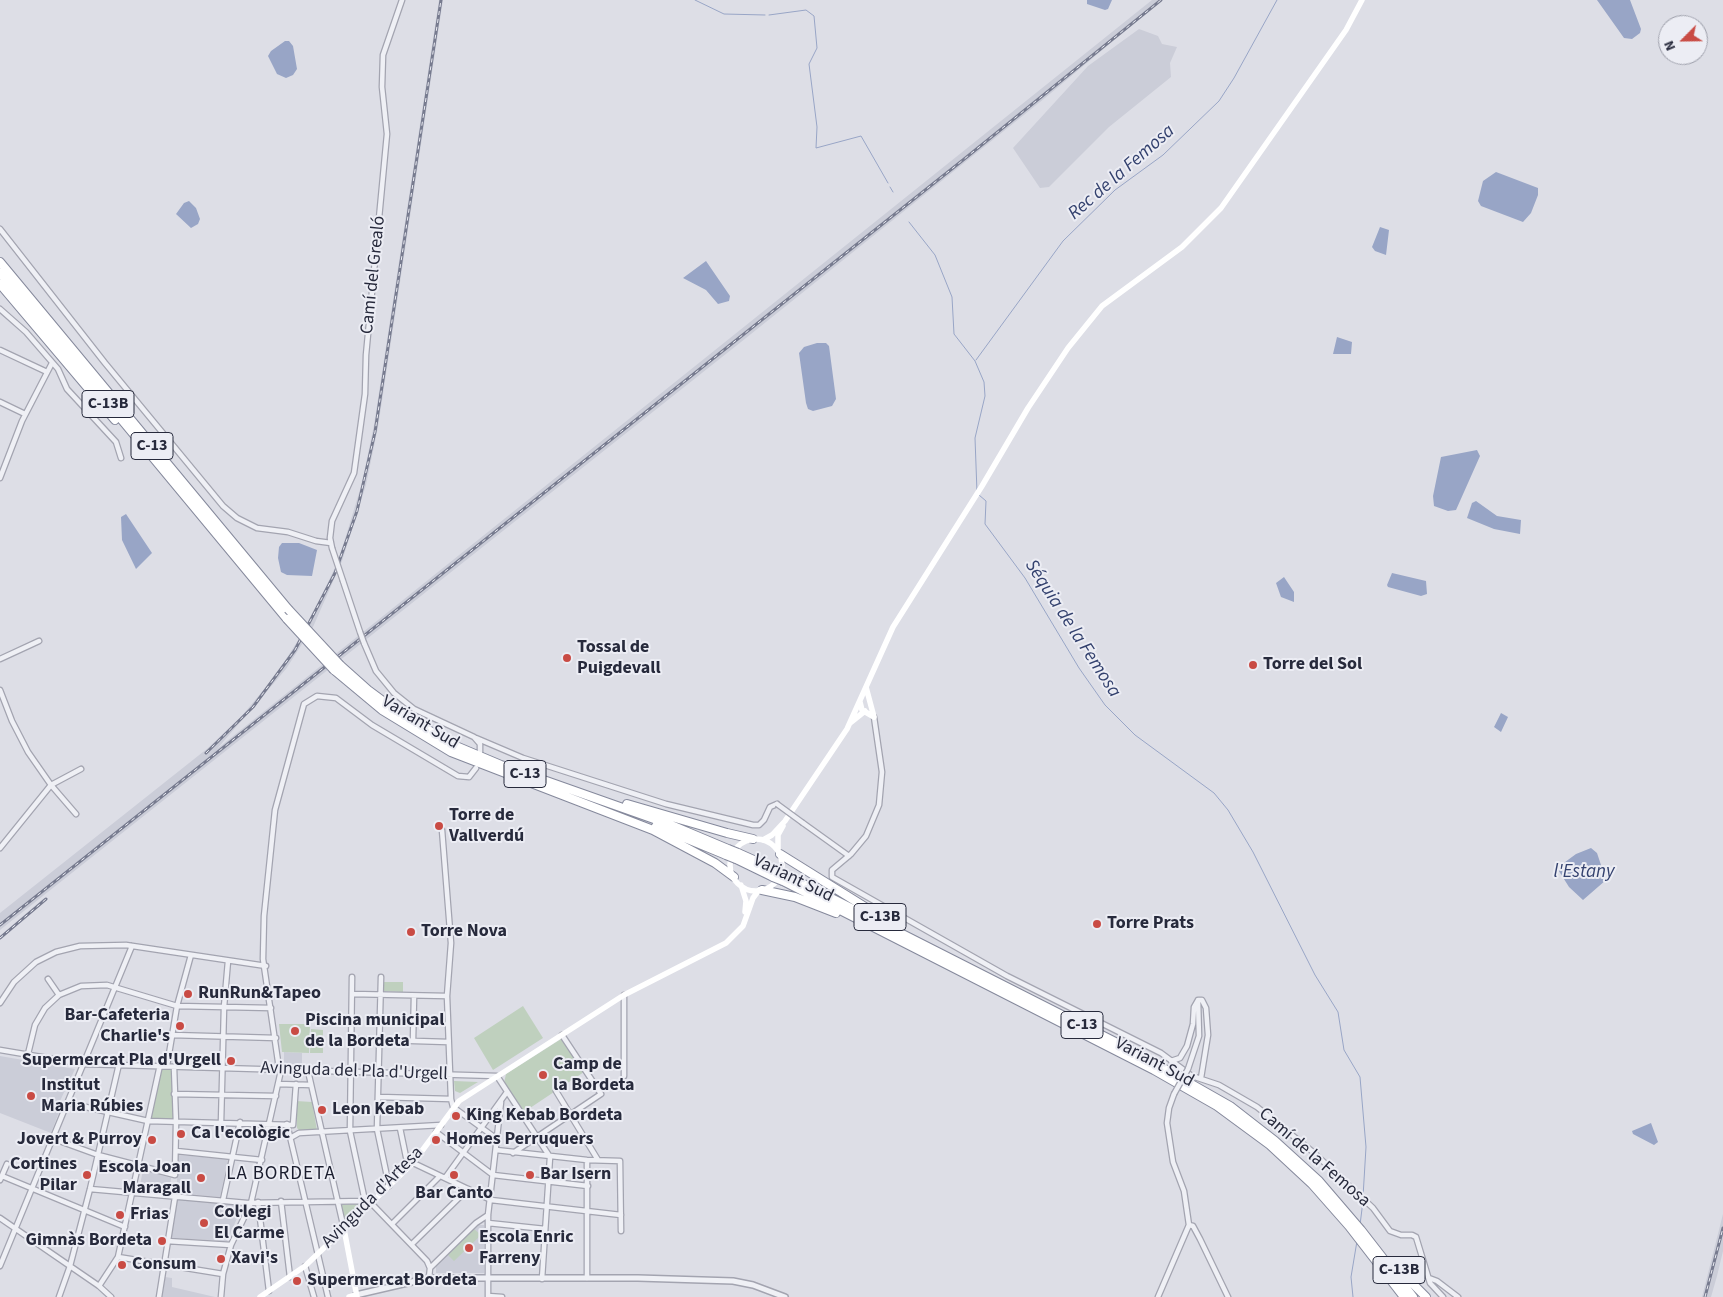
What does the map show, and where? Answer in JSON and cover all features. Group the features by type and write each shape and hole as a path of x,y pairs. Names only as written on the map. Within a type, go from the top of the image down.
{"highway":[{"name":"C-13","path":"0,258 14,275 16,282 337,668"},
{"path":"0,262 16,282"},
{"name":"C-13B","path":"0,273 216,534"},
{"name":"C-13","path":"0,284 287,619 382,710 432,742 480,765 571,797"},
{"path":"0,293 20,312 86,386"},
{"name":"Variant Sud","path":"337,668 417,724 456,746 501,765 638,812 727,852"},
{"path":"501,765 510,766 719,831 753,839"},
{"path":"571,797 578,802 628,820 675,841 715,863 734,877"},
{"name":"Variant Sud","path":"571,797 737,856 982,974 1148,1059 1212,1095 1268,1135 1318,1181 1350,1214 1375,1244"},
{"name":"C-13B","path":"779,852 849,899 978,969 982,974"},
{"name":"Variant Sud","path":"784,878 948,964"},
{"name":"C-13B","path":"760,890 785,894 807,901 865,926 943,965 948,964"},
{"name":"C-13","path":"948,964 1154,1070 1217,1106 1252,1131 1290,1163 1348,1226 1396,1286"},
{"name":"C-13","path":"1375,1244 1413,1297"},
{"name":"C-13B","path":"1375,1244 1426,1297"},
{"name":"C-13B","path":"1396,1286 1403,1297"}],"main road":[{"path":"763,840 772,835 784,821 850,723 893,626 976,496 1028,408 1082,328 1102,306 1182,247 1221,208 1346,30 1362,0"},
{"path":"866,688 874,717"},
{"path":"859,703 869,704"},
{"path":"859,703 865,711 874,717"},
{"path":"850,723 865,711"},
{"path":"723,944 740,930 753,898 760,890 774,883 780,875 782,864 778,836 784,821"},
{"path":"740,930 746,907 746,898 730,866 734,851 742,843 753,839 763,840 779,852"},
{"path":"741,886 760,890"},
{"path":"723,944 738,926 746,907"},
{"name":"Avinguda d'Artesa","path":"260,1297 305,1266 368,1203 413,1163 453,1107 464,1097 626,994 723,944"},
{"path":"344,1229 357,1296 349,1297"}],"street":[{"name":"Camí del Grealó","path":"331,546 333,516 350,482 356,460 358,426 365,394 366,355 386,140 382,58 402,0"},
{"path":"0,229 104,363 223,506 238,518 257,528 288,532 331,546 364,643 379,676 399,697 432,718 523,758 666,804 747,824 759,825 764,820 770,807 777,804 849,856"},
{"path":"0,309 26,332 58,369 67,389 116,442 121,458"},
{"path":"0,350 47,372"},
{"path":"0,478 25,414 52,363"},
{"path":"0,402 25,414"},
{"path":"0,455 7,458"},
{"path":"0,660 39,641"},
{"path":"0,690 19,735 51,785 76,814"},
{"path":"221,1297 223,1274 231,1245 251,1203 278,1084 279,1070 276,1038 266,966 263,959 264,916 275,810 304,704 317,696 324,695 336,698 372,725 458,776 469,777 476,768"},
{"name":"Camí de la Femosa","path":"874,717 882,789 871,828 849,856 830,872 837,881 1007,976 1141,1043 1192,1076 1219,1085 1257,1107 1313,1152 1366,1202 1390,1231 1401,1235 1412,1235 1416,1238 1433,1288 1443,1297"},
{"path":"476,738 480,752"},
{"path":"0,848 51,785 81,770"},
{"path":"442,830 451,943 447,996 451,1099 453,1107 497,1139"},
{"path":"0,1003 20,975 36,962 52,954 85,945 132,946 266,966"},
{"path":"0,1266 132,946"},
{"path":"167,1066 178,1006 191,956"},
{"path":"221,1122 224,1007 228,961"},
{"path":"352,977 350,1131 368,1203 392,1224 427,1261 430,1268 429,1278"},
{"path":"381,977 378,1130 389,1186"},
{"path":"48,979 59,996"},
{"path":"28,1054 31,1035 39,1015 59,996 81,986 99,984 115,987 178,1006 271,1008"},
{"path":"352,994 447,996"},
{"path":"624,1076 626,994"},
{"path":"412,1041 414,996"},
{"path":"1171,1062 1180,1058 1187,1046 1193,1024 1194,1007 1198,1000"},
{"path":"1158,1297 1189,1225 1185,1198 1173,1162 1167,1123 1169,1108 1174,1094 1188,1069 1199,1036 1198,1000"},
{"path":"1198,1000 1204,1003 1208,1020 1208,1045 1201,1078"},
{"path":"172,1035 276,1038"},
{"path":"513,1153 602,1094 562,1035"},
{"path":"351,1039 448,1042"},
{"path":"0,1050 83,1064 160,1065 174,1067 175,1175 98,1155 54,1139"},
{"path":"59,1297 70,1266 90,1189 119,1064"},
{"path":"99,1286 118,1257 160,1065"},
{"name":"Avinguda del Pla d'Urgell","path":"174,1067 497,1076"},
{"path":"308,1071 344,1229"},
{"path":"480,1076 485,1084"},
{"path":"497,1076 550,1157 542,1278"},
{"path":"278,1084 311,1085"},
{"path":"296,1084 293,1125 299,1133"},
{"path":"392,1224 443,1177 464,1152 507,1092"},
{"path":"556,1092 598,1160"},
{"path":"174,1094 276,1096"},
{"path":"379,1097 451,1099"},
{"path":"500,1102 488,1215 488,1296 502,1297"},
{"path":"68,1103 148,1121 176,1123 240,1122 293,1125"},
{"path":"223,1200 240,1122"},
{"path":"287,1124 292,1137 328,1297"},
{"path":"292,1137 299,1133 441,1125"},
{"path":"400,1128 406,1157 413,1163 491,1200 621,1215"},
{"path":"436,1132 493,1174 588,1186"},
{"path":"496,1150 550,1157 620,1161 622,1231"},
{"path":"176,1151 262,1160"},
{"path":"587,1160 587,1278"},
{"path":"7,1164 1,1178 33,1189 125,1227"},
{"path":"90,1189 251,1203 281,1201 368,1203"},
{"path":"412,1244 468,1189"},
{"path":"159,1297 174,1197"},
{"path":"281,1201 290,1277"},
{"path":"258,1202 269,1291"},
{"path":"430,1268 476,1223 488,1215"},
{"path":"0,1218 99,1286 111,1297"},
{"path":"488,1223 545,1229"},
{"path":"1189,1225 1193,1226 1228,1297"},
{"path":"167,1242 231,1245"},
{"path":"118,1257 223,1274"},
{"path":"305,1266 314,1297"},
{"path":"357,1296 429,1278 624,1278 726,1280 753,1285 785,1297"},
{"path":"1429,1278 1437,1281 1458,1297"}],"shaded area":[{"path":"439,0 443,0 378,427 366,485 342,561 313,627 286,669 217,749 1152,0 1162,0 1045,98 746,338 0,930 0,913 208,748 240,718 276,675 309,623 339,559 362,483 374,425"},
{"path":"1139,29 1158,36 1162,44 1177,47 1170,63 1171,77 1109,127 1049,187 1040,188 1013,148 1088,66"},
{"path":"284,1052 302,1053 302,1064 284,1064"},
{"name":"Institut Maria Rúbies","path":"0,1056 75,1069 60,1101 62,1104 51,1133 0,1113"},
{"name":"Escola Joan Maragall","path":"179,1155 228,1159 220,1197 176,1193"},
{"path":"143,1170 171,1178 170,1192 139,1190"},
{"name":"Col·legi El Carme","path":"177,1199 241,1205 242,1207 227,1241 171,1238"},
{"path":"1723,1214 1723,1251 1717,1276 1711,1297 1702,1297"},
{"name":"Escola Enric Farreny","path":"477,1225 484,1225 484,1273 436,1273 436,1265"},
{"path":"165,1277 172,1278 172,1287 215,1297 162,1297"}],"green space":[{"path":"384,982 403,982 403,992 384,991"},
{"path":"523,1006 543,1038 493,1070 474,1038"},
{"name":"Piscina municipal de la Bordeta","path":"279,1024 310,1024 309,1053 282,1052"},
{"path":"311,1029 323,1030 323,1053 310,1053"},
{"name":"Camp de la Bordeta","path":"561,1039 584,1072 524,1112 504,1083 506,1074"},
{"path":"161,1069 172,1069 173,1119 151,1118"},
{"path":"454,1081 478,1082 460,1093 455,1091"},
{"path":"296,1101 312,1102 317,1130 300,1131 297,1128"},
{"path":"361,1204 364,1206 345,1223 341,1205"},
{"path":"474,1229 481,1235 454,1261 448,1255"}],"water":[{"path":"1087,0 1112,0 1108,9 1105,10 1087,4"},
{"path":"1597,0 1630,0 1641,29 1640,33 1632,39 1624,38"},
{"path":"285,41 289,41 293,46 297,69 293,75 286,78 277,74 268,56 271,51"},
{"path":"1496,172 1538,188 1538,195 1531,213 1523,222 1481,206 1478,201 1483,181"},
{"path":"189,201 196,208 200,219 198,224 191,228 176,214 184,203"},
{"path":"1380,227 1389,230 1386,255 1375,251 1372,247"},
{"path":"706,261 730,296 729,301 718,304 706,290 683,278"},
{"path":"1337,337 1352,342 1351,354 1333,354"},
{"path":"817,343 826,343 829,346 836,399 832,406 813,411 808,409 806,403 799,353 804,347"},
{"path":"1477,450 1480,456 1456,510 1448,511 1434,506 1433,496 1441,457"},
{"path":"1476,501 1497,516 1521,520 1520,534 1494,529 1467,518 1472,503"},
{"path":"126,514 152,553 136,569 122,540 121,517"},
{"path":"282,543 299,543 317,550 312,576 287,575 281,572 278,558 279,547"},
{"path":"1392,573 1426,581 1427,594 1421,596 1388,587 1387,585"},
{"path":"1284,577 1294,592 1294,602 1281,597 1276,583"},
{"path":"1501,713 1508,717 1501,732 1494,727"},
{"name":"l'Estany","path":"1591,848 1597,853 1606,880 1583,900 1569,887 1557,868 1576,854"},
{"path":"1651,1123 1658,1142 1654,1145 1633,1134 1632,1131"}],"waterway":[{"name":"Séquia de la Femosa","path":"695,0 724,14 765,15"},
{"name":"Rec de la Femosa","path":"976,360 1063,241 1115,190 1163,155 1219,101 1234,78 1277,0"},
{"name":"Séquia de la Femosa","path":"769,15 806,10 814,16 817,48 809,64 817,127 816,148 861,136 888,183"},
{"name":"Séquia de la Femosa","path":"890,187 893,192"},
{"name":"Séquia de la Femosa","path":"909,222 935,255 952,297 954,334 975,361 984,382 985,396 975,438 977,492"},
{"name":"Séquia de la Femosa","path":"979,495 986,501 985,524 1025,578 1079,668 1105,705 1135,735 1214,793 1228,810 1253,852 1315,975 1338,1012 1344,1050 1360,1077 1366,1147 1363,1197"},
{"name":"Séquia de la Femosa","path":"1360,1225 1363,1201"},
{"name":"Séquia de la Femosa","path":"1353,1297 1351,1277 1357,1241"}],"railway":[{"path":"206,753 253,707 295,650 335,573 357,511 375,432 441,0"},
{"path":"0,925 963,160 1161,0"},
{"path":"0,938 46,899"},
{"path":"1705,1297 1723,1228"}],"place":[{"name":"Tossal de Puigdevall","path":"567,658"},
{"name":"Torre del Sol","path":"1253,665"},
{"name":"Torre de Vallverdú","path":"439,826"},
{"name":"Torre Prats","path":"1097,924"},
{"name":"Torre Nova","path":"411,932"},
{"name":"RunRun&Tapeo","path":"188,994"},
{"name":"Bar-Cafeteria Charlie's","path":"180,1026"},
{"name":"Piscina municipal de la Bordeta","path":"295,1031"},
{"name":"Supermercat Pla d'Urgell","path":"231,1061"},
{"name":"Camp de la Bordeta","path":"543,1075"},
{"name":"Institut Maria Rúbies","path":"31,1096"},
{"name":"Leon Kebab","path":"322,1110"},
{"name":"King Kebab Bordeta","path":"456,1116"},
{"name":"Ca l'ecològic","path":"181,1134"},
{"name":"Jovert & Purroy","path":"152,1140"},
{"name":"Homes Perruquers","path":"436,1140"},
{"name":"Cortines Pilar","path":"87,1175"},
{"name":"Bar Canto","path":"454,1175"},
{"name":"Bar Isern","path":"530,1175"},
{"name":"Escola Joan Maragall","path":"201,1178"},
{"name":"Frias","path":"120,1215"},
{"name":"Col·legi El Carme","path":"204,1223"},
{"name":"Gimnàs Bordeta","path":"162,1241"},
{"name":"Escola Enric Farreny","path":"469,1248"},
{"name":"Xavi's","path":"221,1259"},
{"name":"Consum","path":"122,1265"},
{"name":"Supermercat Bordeta","path":"297,1281"}],"district":[{"name":"LA BORDETA","path":"281,1175"}]}
